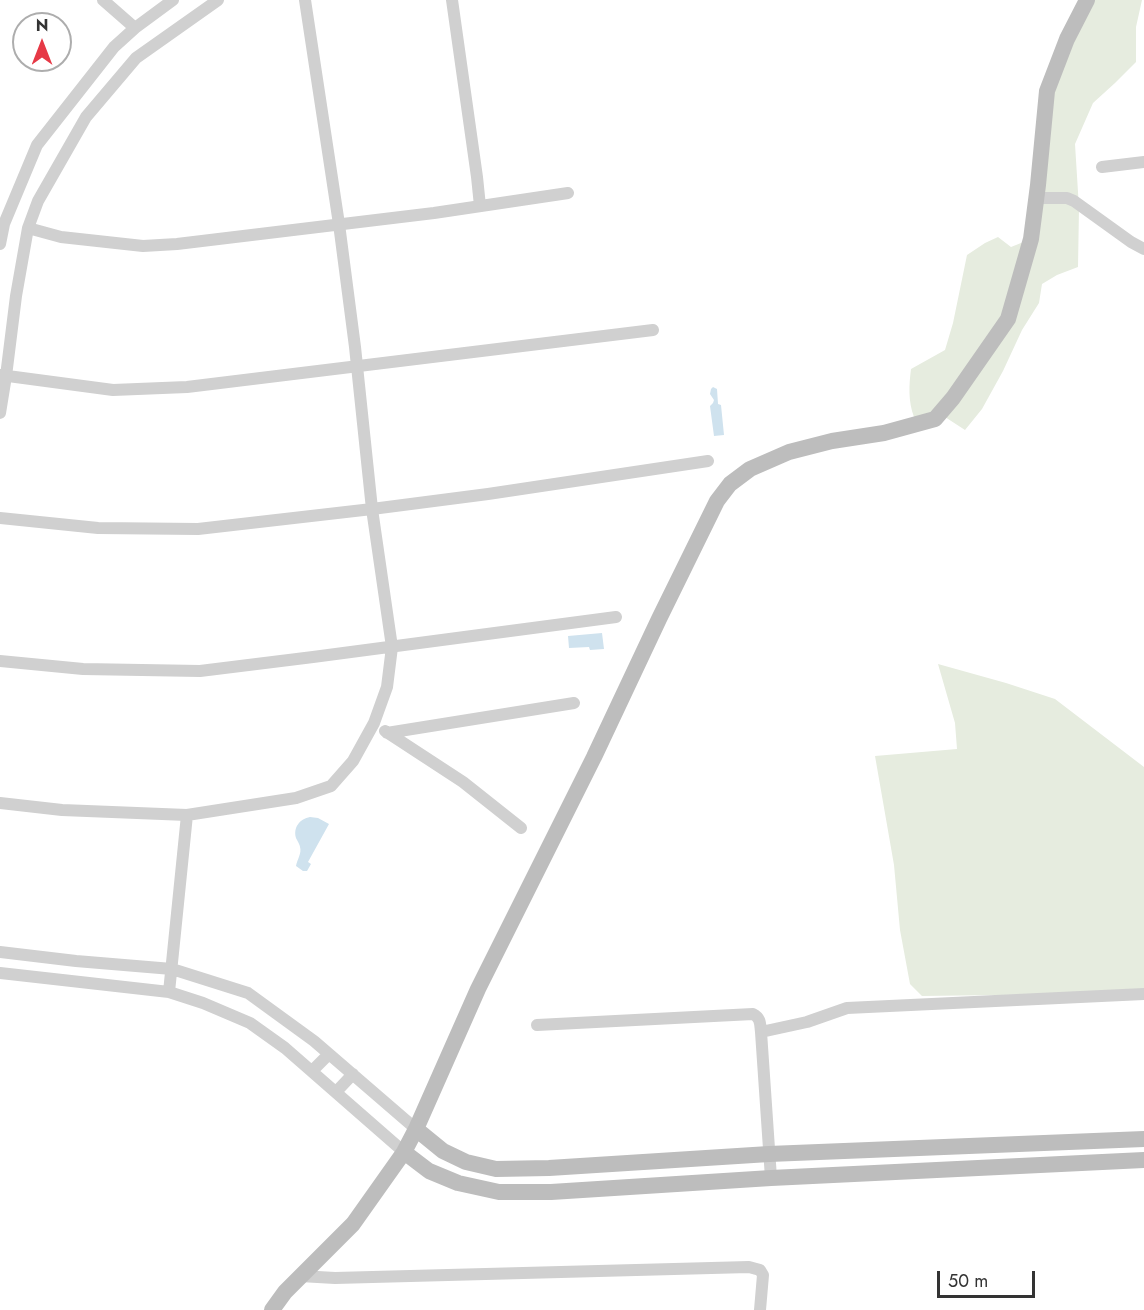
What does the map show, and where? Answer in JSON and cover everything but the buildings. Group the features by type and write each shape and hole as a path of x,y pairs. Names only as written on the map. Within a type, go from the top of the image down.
{"street":[{"path":"103,0 135,28"},
{"path":"0,244 4,224 37,145 114,47 173,0"},
{"path":"0,413 3,376 28,228 38,201 86,117 136,58 218,0"},
{"path":"0,803 62,810 187,815 296,798 331,786 353,760 374,723 387,687 392,646 372,509 339,224 305,0"},
{"path":"452,0 480,206"},
{"path":"272,1310 300,1276 353,1224 404,1152 478,989 594,757 717,501 730,484 750,469 789,452 832,441 884,433 935,419 953,398 1008,319 1031,239 1047,90 1067,39 1087,0"},
{"path":"1102,167 1144,162"},
{"path":"28,228 61,237 143,246 177,244 568,193"},
{"path":"1036,198 1067,198 1074,201 1144,249"},
{"path":"3,376 113,390 187,387 653,330"},
{"path":"0,518 98,528 198,529 372,509 609,477 708,460"},
{"path":"0,661 83,669 200,671 616,617"},
{"path":"387,733 574,703"},
{"path":"374,723 463,782 521,828"},
{"path":"169,992 187,815"},
{"path":"0,952 172,969 248,993 329,1054 443,1151 466,1162 496,1169 1144,1139"},
{"path":"0,973 169,992 203,1003 250,1023 285,1048 429,1171 458,1183 499,1192 551,1192 771,1178 1144,1160"},
{"path":"761,1032 807,1022 847,1008 1144,994"},
{"path":"537,1025 753,1014 760,1019 771,1178"},
{"path":"312,1071 329,1054"},
{"path":"336,1092 353,1074"},
{"path":"1033,1144 1034,1165"},
{"path":"865,1151 865,1173"},
{"path":"549,1168 551,1192"},
{"path":"300,1276 334,1278 749,1267 760,1270 762,1275 760,1310"}],"shaded area":[{"path":"1087,0 1142,0 1136,27 1136,62 1093,103 1075,144 1079,208 1078,267 1042,284 1039,303 1022,330 982,409 965,430 945,417 914,417 910,393 911,369 945,350 967,255 998,237 1011,247 1031,239 1047,91"},
{"path":"938,664 1055,699 1144,767 1144,991 922,996 910,984 900,930 894,865 875,756 957,749 955,723"}],"water":[{"path":"713,387 717,389 718,404 721,405 724,435 714,436 710,406 714,400 710,394"},
{"path":"602,633 604,649 569,648 568,636"},
{"path":"310,817 318,818 329,824 308,862 311,864 307,871 303,871 296,866 300,845 296,838 296,827"}]}
